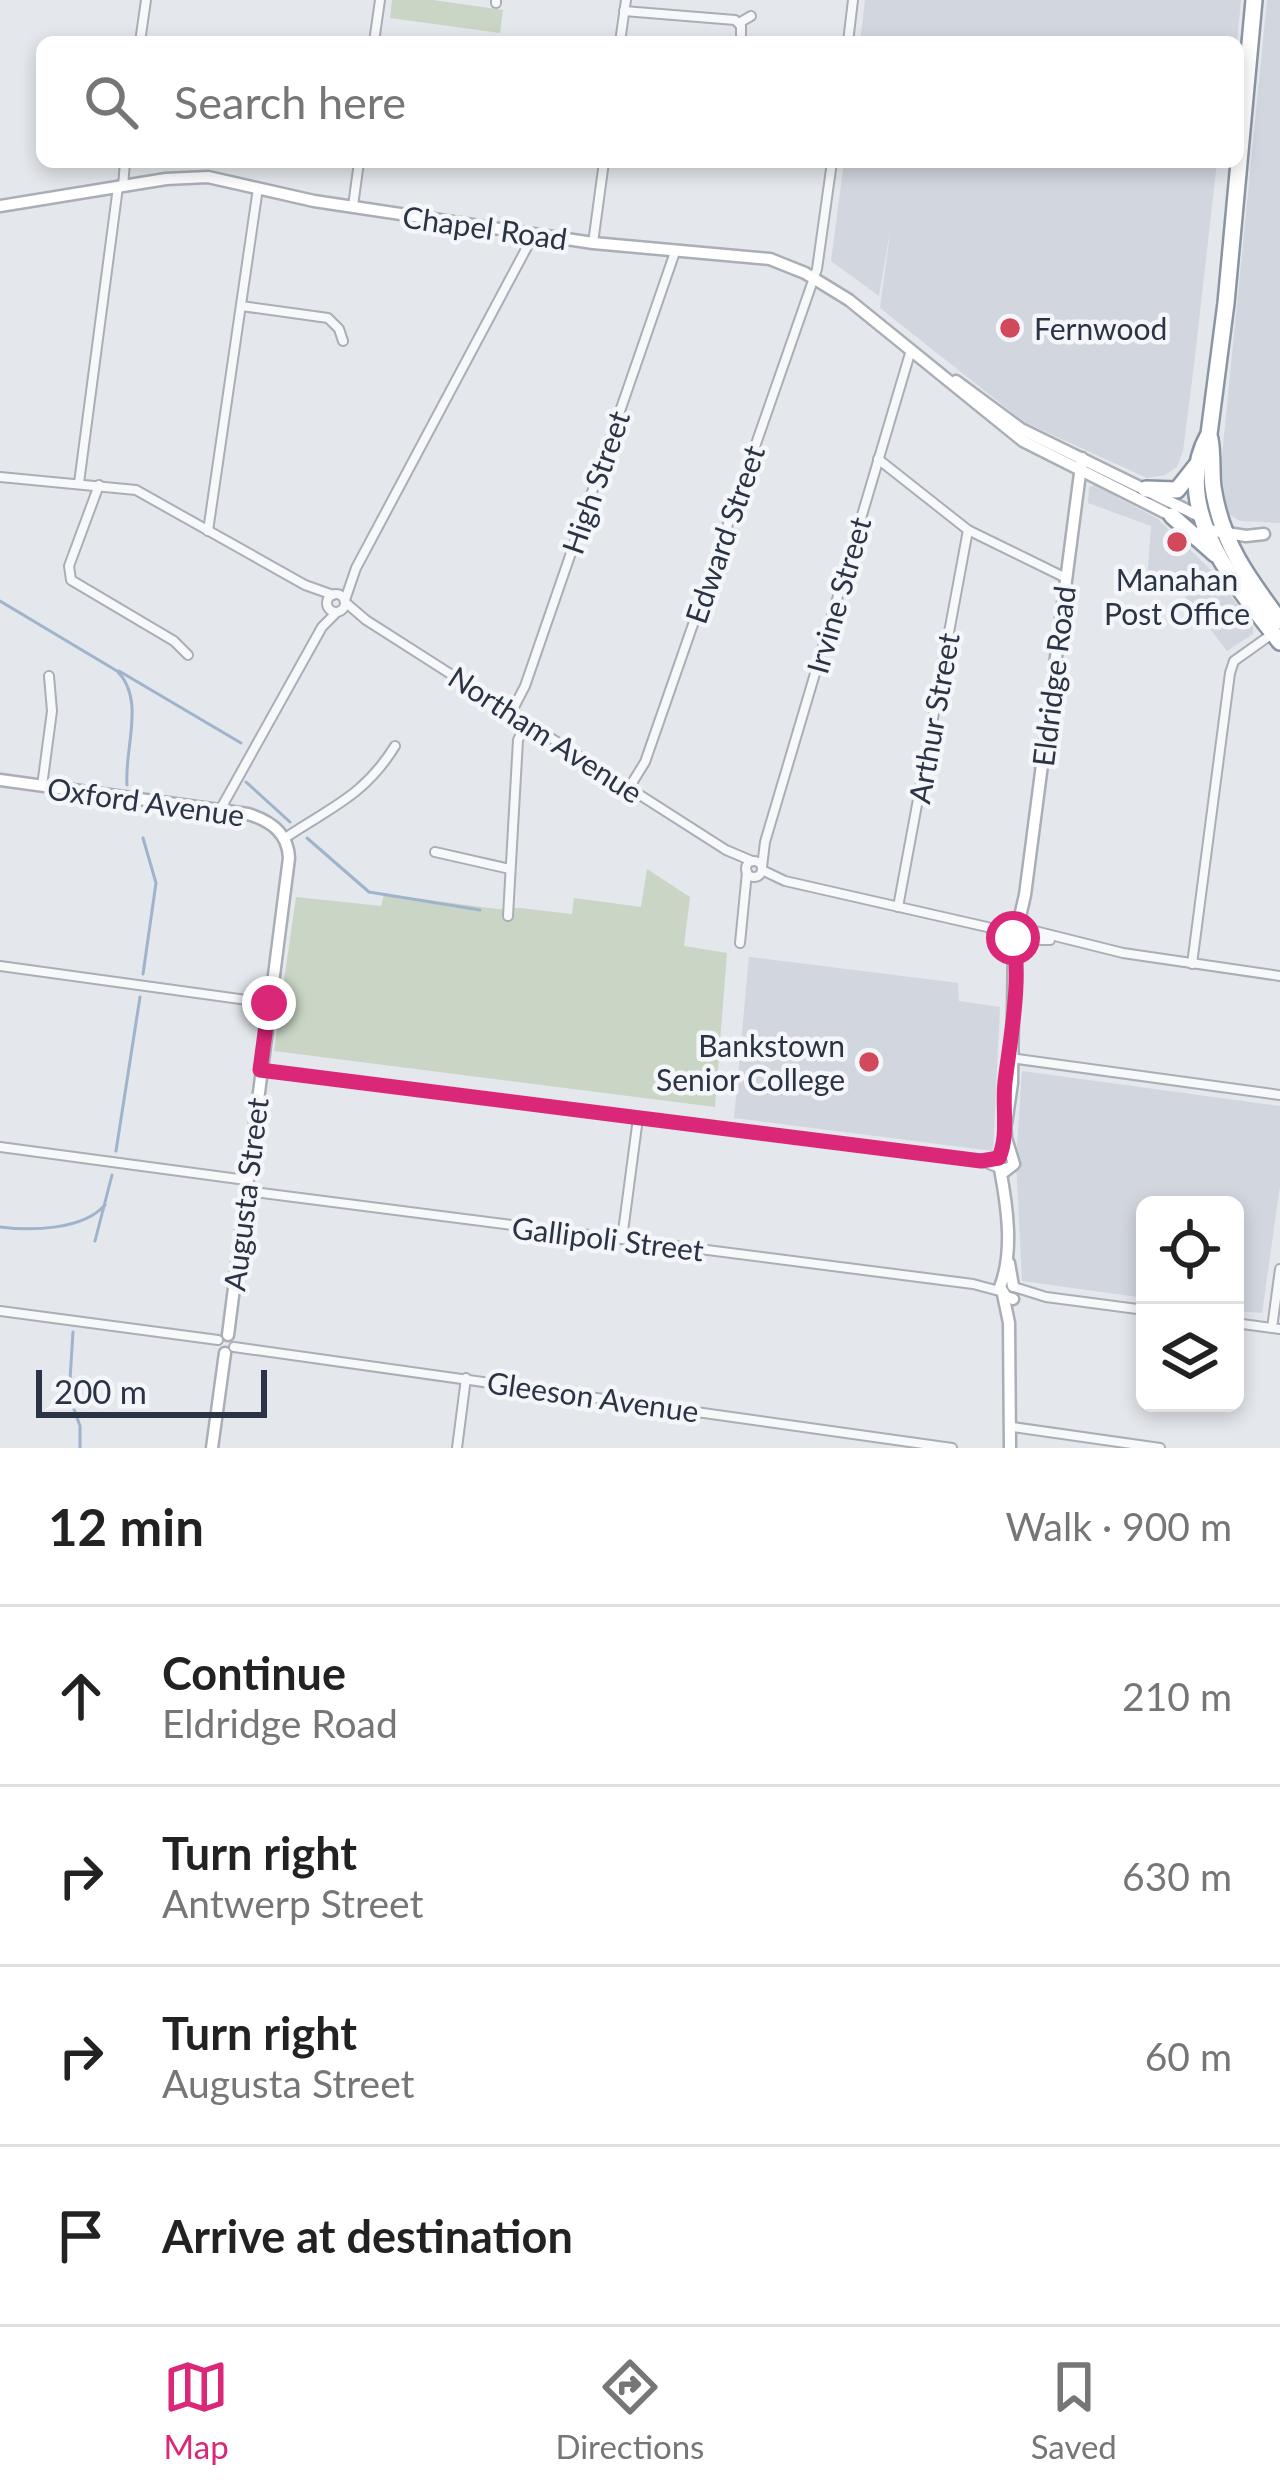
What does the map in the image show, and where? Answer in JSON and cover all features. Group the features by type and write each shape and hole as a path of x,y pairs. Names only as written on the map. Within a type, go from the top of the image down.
{"highway":[{"path":"1244,114 1254,0"},
{"path":"1239,168 1209,434 1213,526 1278,632"},
{"path":"1146,489 1177,490 1201,459 1209,434"},
{"path":"1201,459 1218,556"},
{"path":"1172,516 1218,556 1278,632"},
{"path":"1236,561 1236,548 1246,536"}],"street":[{"path":"141,36 146,0"},
{"path":"375,36 380,0"},
{"path":"849,36 853,0"},
{"path":"621,36 625,5 740,23"},
{"path":"740,23 751,16"},
{"path":"740,23 741,36"},
{"path":"79,483 124,168"},
{"path":"353,208 358,168"},
{"path":"593,243 603,168"},
{"name":"Edward Street","path":"629,788 645,762 814,278 831,168"},
{"name":"Chapel Road","path":"0,206 198,176 353,208 593,243 755,256 814,278 911,348 1011,433 1146,489 1213,526"},
{"path":"208,531 258,185"},
{"path":"220,810 322,627 337,612 340,598 534,234"},
{"name":"High Street","path":"512,711 525,686 674,252"},
{"path":"241,306 328,318 343,341"},
{"name":"Irvine Street","path":"740,943 746,896 911,348"},
{"path":"878,459 968,530 1066,578"},
{"name":"Chapel Road","path":"1080,464 1172,516 1213,526"},
{"name":"Eldridge Road","path":"1010,1448 1003,1163 1012,1092 1016,966 1080,464"},
{"name":"Northam Avenue","path":"0,477 136,490 305,586 340,598 366,620 754,869 785,881 987,927 1280,976"},
{"path":"99,485 69,566 71,580 174,641 188,655"},
{"path":"1213,526 1280,535"},
{"path":"1213,526 1246,536 1264,534"},
{"name":"Arthur Street","path":"898,907 968,530"},
{"name":"Northam Avenue","path":"305,586 337,612 366,620"},
{"path":"322,627 327,605 340,598"},
{"path":"1192,964 1230,673 1234,661 1278,632"},
{"path":"42,786 52,711 49,676"},
{"path":"508,916 518,740 527,721"},
{"path":"285,838 352,798 395,746"},
{"name":"Oxford Avenue","path":"0,780 259,817 285,838"},
{"name":"Augusta Street","path":"212,1448 289,858 285,838"},
{"path":"435,852 510,869"},
{"path":"0,966 269,1003"},
{"path":"1010,1058 1280,1095"},
{"path":"260,1070 1003,1163"},
{"path":"622,1239 638,1118"},
{"name":"Gallipoli Street","path":"0,1147 245,1186 1136,1309"},
{"path":"1244,1324 1276,1329 1280,1269"},
{"name":"Gleeson Avenue","path":"0,1311 952,1448"},
{"path":"457,1448 466,1378"},
{"path":"1012,1427 1160,1448"}],"shaded area":[{"path":"865,0 1241,0 1238,36 861,36"},
{"path":"1267,0 1280,0 1280,523 1240,521 1227,513 1221,466"},
{"path":"843,168 1216,168 1183,451 1177,467 1147,478 1024,422 880,308 891,225 879,296 831,261"},
{"path":"1094,485 1158,519 1211,570 1253,625 1253,634 1227,651 1179,588 1147,581 1151,526 1088,503 1089,487"},
{"name":"Bankstown Senior College","path":"749,957 958,983 959,1001 1000,1007 993,1151 734,1118"},
{"path":"1022,1071 1280,1106 1280,1186 1262,1313 1244,1312 1244,1196 1136,1196 1136,1297 1022,1281 1016,1161"}],"green space":[{"path":"392,0 433,0 503,10 500,33 390,18"},
{"path":"647,869 690,897 684,946 727,953 715,1107 274,1051 296,897 381,906 384,894 572,914 574,898 641,907"}],"waterway":[{"path":"0,601 117,671 126,682 132,710 127,785"},
{"path":"119,671 241,743"},
{"path":"246,782 290,822"},
{"path":"143,838 156,883 143,974"},
{"path":"307,838 369,892 480,910"},
{"path":"116,1151 140,997"},
{"path":"95,1241 112,1175"},
{"path":"0,1227 70,1224 105,1205"},
{"path":"73,1332 69,1395 80,1426 80,1448"}],"place":[{"name":"Fernwood","path":"1010,328"},
{"name":"Manahan Post Office","path":"1177,542"},
{"name":"Bankstown Senior College","path":"869,1062"}],"route":[{"path":"269,1003 260,1070 981,1161 999,1158 1006,1138 1005,1083 1016,966 1013,938"}]}
